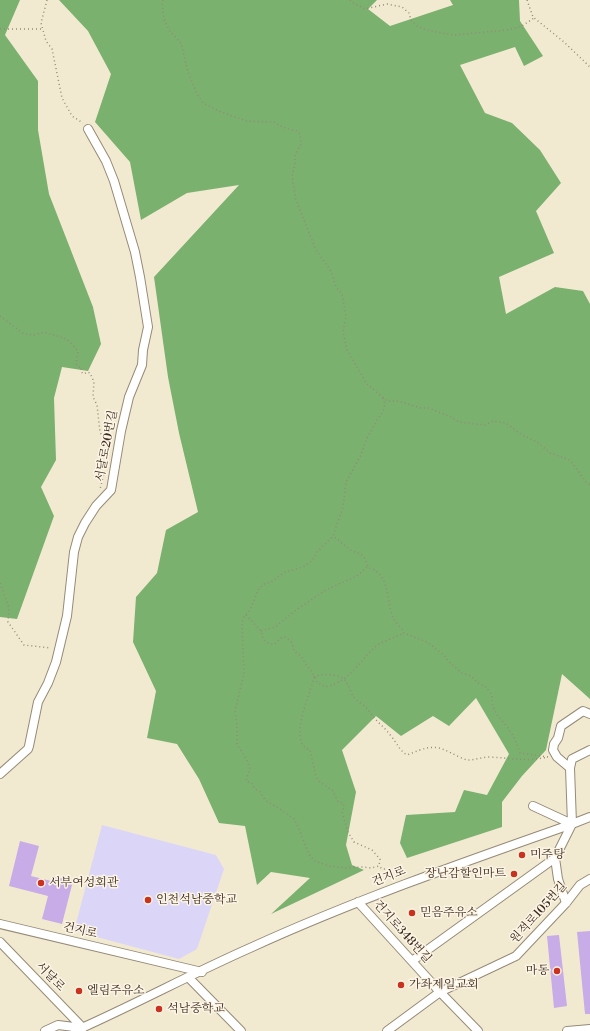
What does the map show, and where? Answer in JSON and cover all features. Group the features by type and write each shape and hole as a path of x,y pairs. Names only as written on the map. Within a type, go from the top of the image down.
{"street":[{"name":"서달로20번길","path":"0,774 28,749 38,702 48,683 56,662 67,616 74,552 78,536 96,506 111,490 121,430 129,397 142,365 143,350 148,327 135,252 114,180 106,161 88,129"},
{"path":"570,768 557,757 553,750 554,744 558,738 561,726 583,711 590,714"},
{"path":"412,961 555,858 572,824 570,768 572,759 590,750"},
{"path":"533,806 572,824"},
{"name":"건지로","path":"80,1030 250,948 358,902 440,870 590,817"},
{"path":"555,858 558,879 566,903"},
{"name":"원적로105번길","path":"387,1031 440,992 516,956 566,903 580,885 590,879"},
{"name":"건지로348번길","path":"358,902 440,992 478,1031"},
{"name":"건지로","path":"0,924 202,972"},
{"name":"서달로","path":"0,942 80,1030"},
{"path":"189,978 241,1031"},
{"path":"45,1031 58,1025 80,1030"},
{"path":"567,1031 590,1029"}],"path":[{"path":"47,0 41,23 46,41 52,50 62,98 72,116 81,120 88,129"},
{"path":"164,0 162,2 164,19 169,30 181,43 188,72 196,92 204,103 219,111 246,121 274,122 282,127 297,131 300,134 301,144 295,155 295,164 292,177 296,200 316,250 331,270 336,288 342,294 346,316 343,332 347,350 367,384 387,401 398,401 421,408 428,408 452,417 459,422 485,425 493,421 506,423 522,435 537,442 550,453 570,460 587,483 590,484"},
{"path":"350,0 365,9 387,4 402,7 410,13 412,20 417,26 426,30 454,35 507,30 522,26 534,18"},
{"path":"527,0 534,18 564,42 590,67"},
{"path":"0,29 42,29"},
{"path":"0,316 24,334 34,335 44,332 67,339 78,351 76,364 78,367 81,367 81,372 84,374 87,372 90,373 94,382 93,397 97,405 100,432 108,449 106,466 100,489 106,491 111,490"},
{"path":"383,398 385,404 383,412 376,420 361,455 346,482 343,507 333,536 317,552 312,561 303,567 285,572 273,581 264,584 259,588 250,610 244,618 242,625 244,673 236,711 237,744 250,768 246,781 253,784 255,789 260,792 266,801 294,819 308,852 314,861 330,866 346,868 371,868 379,866 382,869 386,869"},
{"path":"333,536 352,551 361,554 364,557 368,567"},
{"path":"260,631 275,627 324,591 357,576 368,567"},
{"path":"368,567 375,569 381,576 388,591 388,602 392,617 402,627 404,633"},
{"path":"0,583 9,608 8,622 24,645 58,650"},
{"path":"246,615 260,631 263,639 270,644 275,644 281,638 285,637 288,639 292,643 294,651 301,656 317,682 325,687 344,680 376,646 404,633 427,642 444,655 448,661 462,673 471,676 478,683 485,686 492,695 492,703 497,717 507,727 517,742 520,753 548,757 535,760 482,757 470,760 434,746 424,748 407,755 398,747 392,737 376,721 369,711 353,697 344,680 340,677 324,674 314,676"},
{"path":"314,676 299,727 301,742 303,746 310,750 316,777 332,791 338,802 342,803 344,807 342,812 351,838 357,845 372,850 380,859 379,866"}],"shaded area":[{"name":"인천석남중학교","path":"102,825 216,855 224,869 197,949 179,959 74,931"}],"green space":[{"path":"0,0 20,0 5,35 38,81 38,130 49,194 93,307 101,344 88,371 62,367 54,398 56,460 41,487 54,516 17,619 0,617"},
{"path":"59,0 377,0 368,9 390,26 453,5 450,0 519,0 520,21 543,56 524,66 515,47 460,65 485,113 512,123 540,150 561,183 536,211 554,253 499,277 506,314 555,287 583,291 590,304 590,699 562,674 546,750 522,776 502,802 502,827 407,858 400,843 406,815 455,812 464,790 487,795 509,754 476,698 449,726 433,716 401,736 376,716 342,750 356,792 346,845 352,865 364,870 271,914 310,878 271,872 257,885 245,826 219,823 199,779 177,744 147,738 156,691 133,642 136,597 157,573 166,530 198,512 179,433 168,377 154,277 239,185 187,193 141,220 130,162 95,122 111,74 88,31"}],"building":[{"name":"서부여성회관","path":"20,841 39,846 31,876 51,881 52,876 73,881 62,924 42,919 48,896 9,886"},
{"path":"590,931 590,1014 585,1014 577,932"},
{"name":"마동","path":"559,935 567,1006 554,1008 547,936"}],"place":[{"name":"미주탕","path":"522,855"},
{"name":"장난감할인마트","path":"514,874"},
{"name":"서부여성회관","path":"41,883"},
{"name":"인천석남중학교","path":"148,900"},
{"name":"믿음주유소","path":"412,913"},
{"name":"마동","path":"557,971"},
{"name":"가좌제일교회","path":"401,985"},
{"name":"엘림주유소","path":"79,991"},
{"name":"석남중학교","path":"159,1009"}]}
